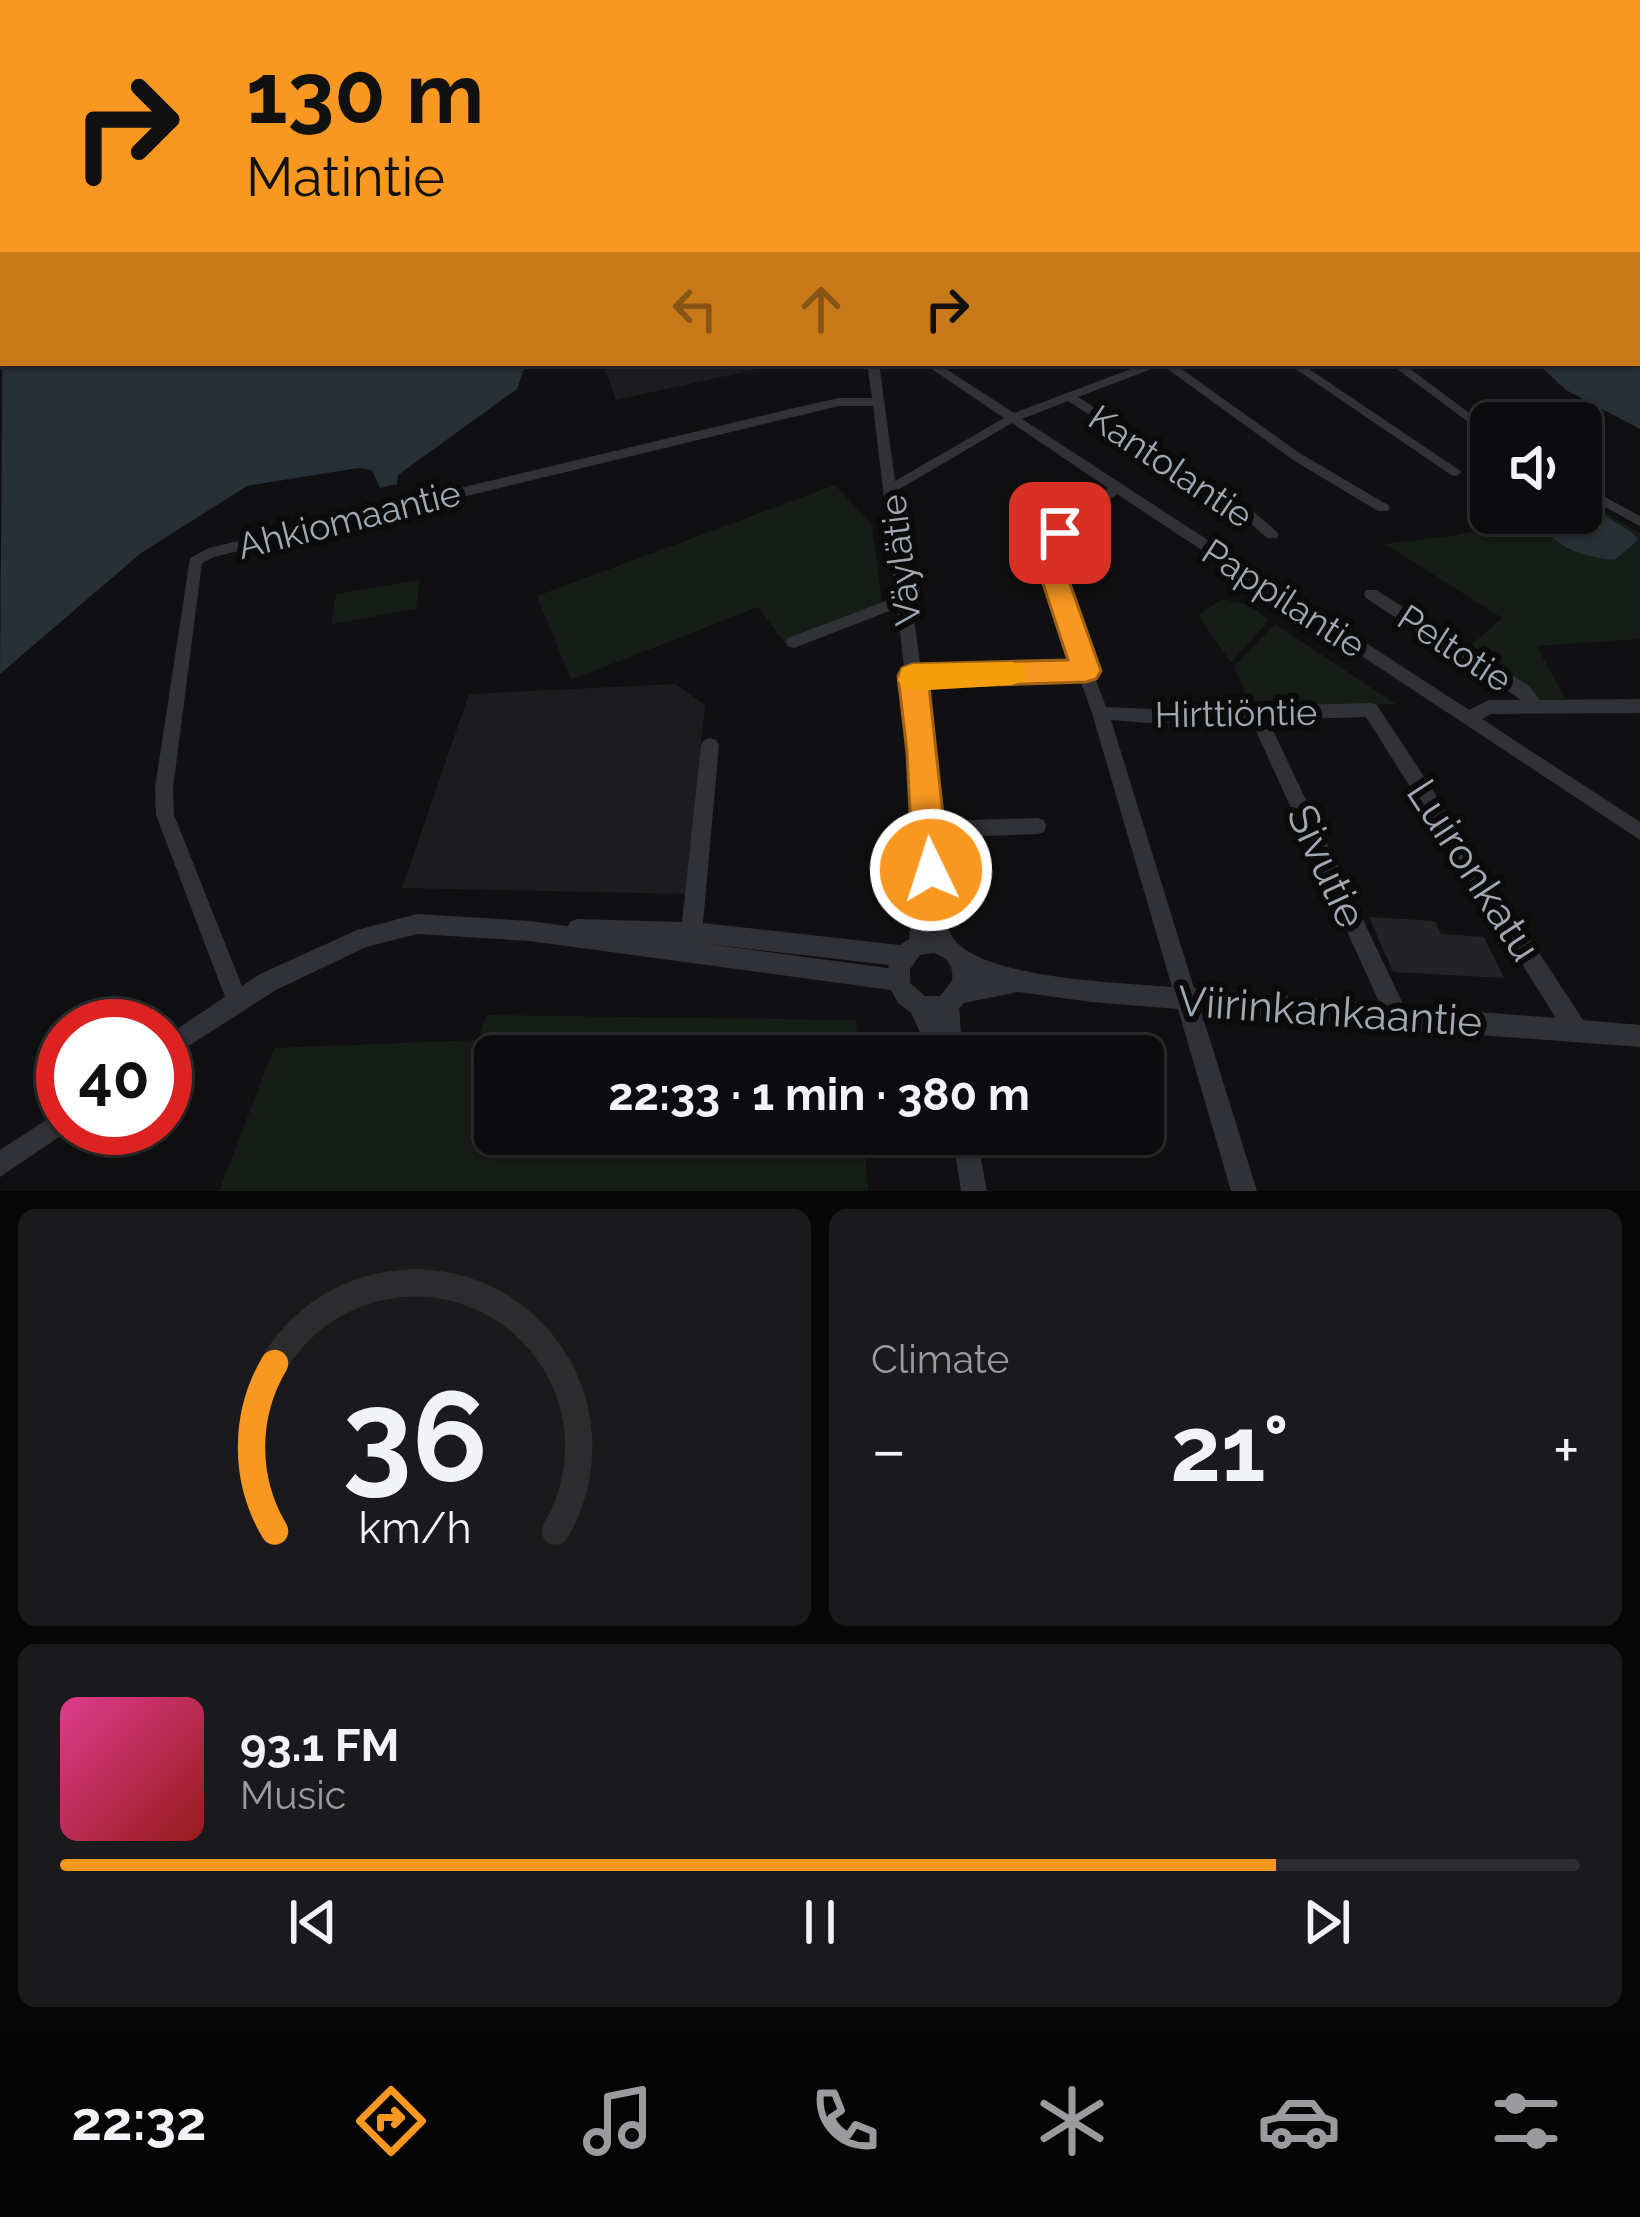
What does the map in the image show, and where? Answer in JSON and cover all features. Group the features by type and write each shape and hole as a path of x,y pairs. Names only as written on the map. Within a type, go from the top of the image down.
{"street":[{"name":"Väylätie","path":"873,366 905,598 934,911 951,952"},
{"name":"Pappilantie","path":"934,366 1640,832"},
{"path":"892,488 1013,418 1153,366"},
{"path":"1165,366 1297,457 1383,508"},
{"path":"1297,366 1456,472"},
{"path":"1399,366 1470,419"},
{"name":"Kantolantie","path":"1069,397 1239,506 1272,535"},
{"name":"Ahkiomaantie","path":"237,1000 166,815 167,765 195,561 209,553 807,409 839,402 878,402"},
{"path":"1115,489 1060,533 1046,553 1100,712 1244,1191"},
{"path":"1602,500 1640,522"},
{"name":"Peltotie","path":"1371,594 1523,691 1536,707"},
{"path":"794,643 905,598"},
{"path":"913,676 1086,671"},
{"path":"1469,718 1490,707 1640,706"},
{"name":"Hirttiöntie","path":"1100,712 1371,710"},
{"name":"Luironkatu","path":"1371,710 1577,1030"},
{"name":"Sivutie","path":"1257,714 1397,1018"},
{"path":"691,942 710,745"},
{"path":"927,830 1037,826"},
{"name":"Väylätie","path":"911,950 927,830"},
{"path":"192,1031 237,1000 382,932 418,924 691,942 951,952 964,980 954,999 950,1035"},
{"path":"691,942 899,980 936,1035"},
{"path":"899,980 911,950"},
{"name":"Viirinkankaantie","path":"951,952 1020,982 1185,1001 1640,1036"},
{"name":"Viirinkankaantie","path":"954,999 1020,982"},
{"path":"919,1005 954,999"},
{"path":"0,1165 36,1140"},
{"path":"968,1155 974,1191"}],"shaded area":[{"path":"2,366 525,366 517,389 398,475 397,484 380,488 372,470 358,468 247,486 141,553 0,674"},
{"path":"604,366 771,366 616,400"},
{"path":"1540,366 1640,366 1640,429 1602,409 1602,402 1589,402 1566,390"},
{"path":"835,485 872,524 882,604 785,644 758,607 571,680 537,596"},
{"path":"1602,511 1640,533 1640,639 1537,646 1565,699 1540,700 1467,649 1502,618 1385,544 1458,535 1602,534"},
{"path":"1602,514 1638,540 1615,560 1579,553 1549,534 1602,534"},
{"path":"420,580 416,609 331,624 336,594"},
{"path":"1222,599 1249,605 1269,620 1231,663 1198,615"},
{"path":"1275,624 1396,704 1252,710 1234,666"},
{"path":"676,684 705,705 687,894 402,888 469,694"},
{"path":"486,1015 856,1020 857,1035 480,1035"},
{"path":"474,1040 474,1155 865,1155 868,1191 219,1191 274,1048"}],"building":[{"path":"1369,917 1435,921 1441,934 1484,937 1504,978 1393,972"}],"slow traffic":[{"path":"913,680 913,676 1012,673"}],"route":[{"path":"931,870 913,676 1086,671 1046,553 1060,533"}]}
